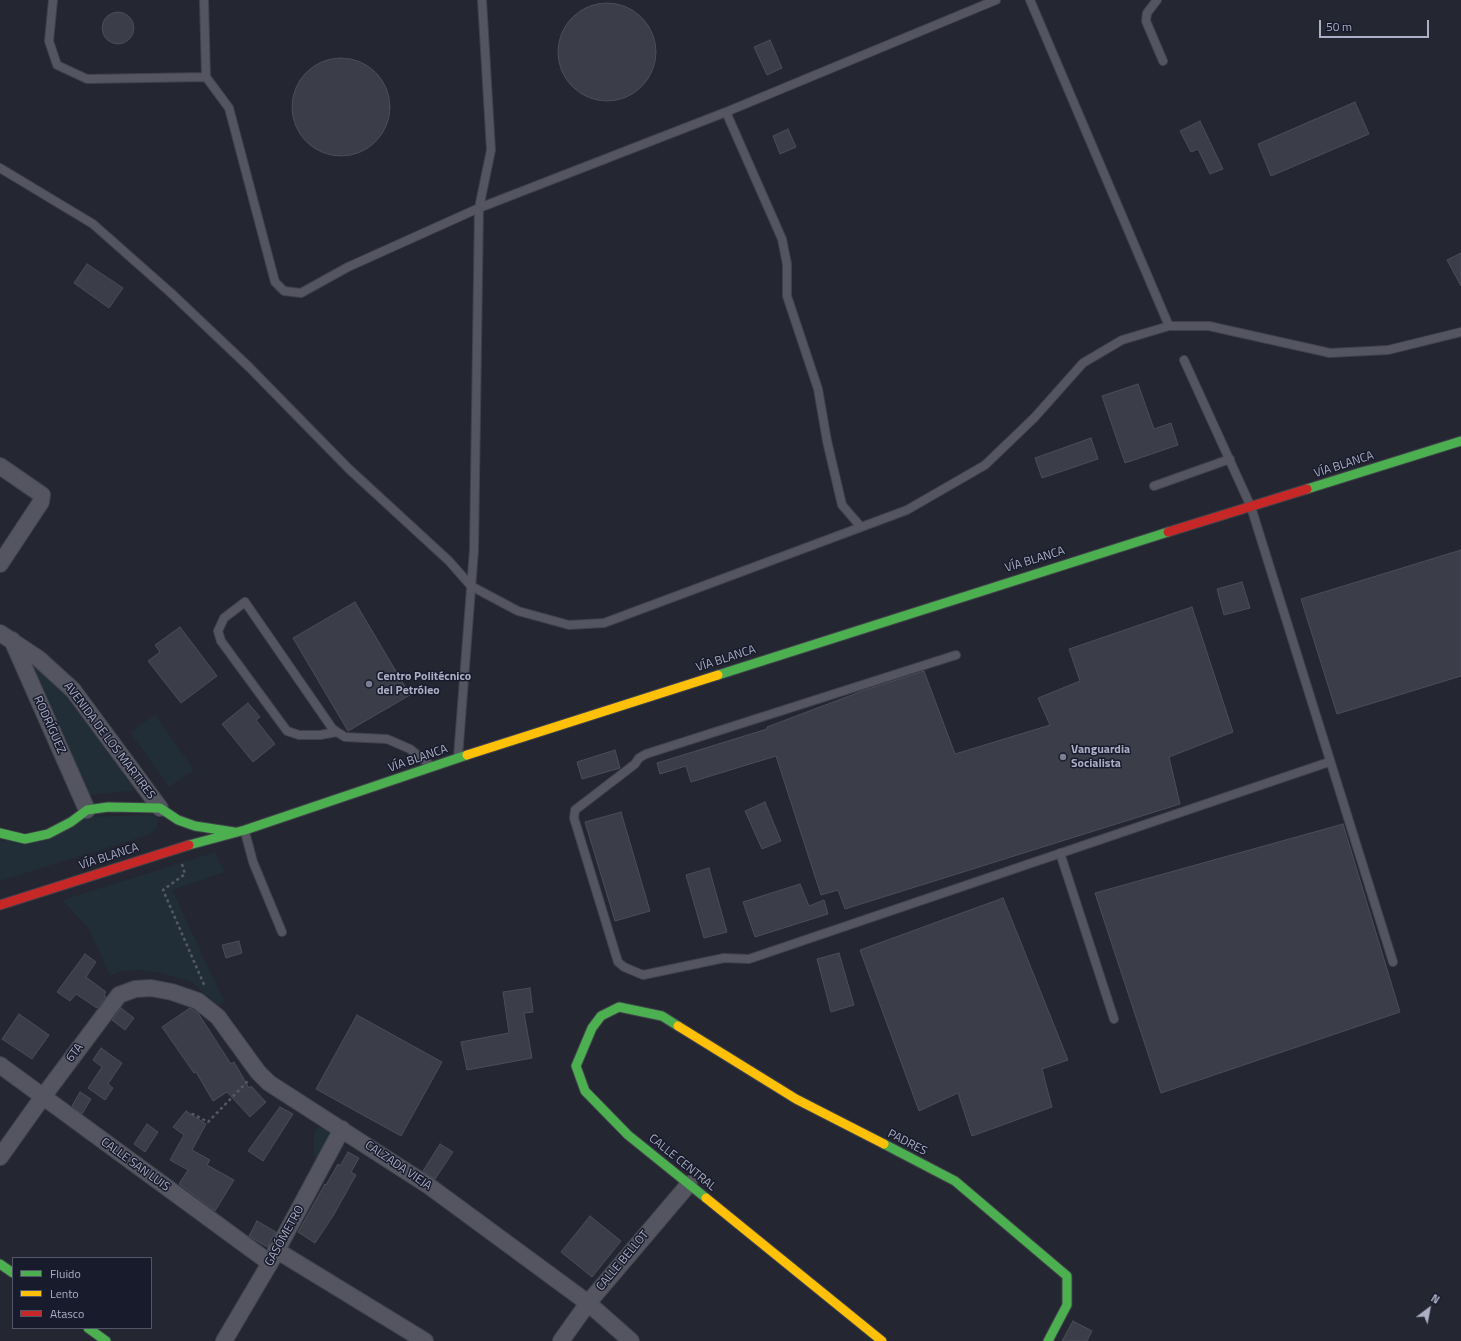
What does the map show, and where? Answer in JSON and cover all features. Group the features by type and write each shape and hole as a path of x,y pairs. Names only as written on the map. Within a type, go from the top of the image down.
{"main road":[{"name":"VÍA BLANCA","path":"0,905 175,845 244,830 458,758 1006,582 1251,507 1461,440"},
{"path":"0,833 25,839 48,834 71,822 87,810 108,807 160,808 178,820 195,826 234,832"},
{"path":"160,808 170,828"},
{"name":"CALLE CENTRAL","path":"662,1016 619,1007 602,1016 592,1028 576,1066 585,1091 628,1135 882,1341"},
{"name":"PADRES","path":"662,1016 796,1099 955,1181 1067,1276 1067,1304 1048,1341"},
{"path":"0,1264 12,1273"},
{"path":"89,1329 104,1340"}],"street":[{"path":"0,466 42,494 41,502 0,564"},
{"name":"AVENIDA DE LOS MARTIRES","path":"6,636 39,659 73,690 160,808"},
{"name":"RODRÍGUEZ","path":"6,636 87,810"},
{"name":"6TA","path":"0,1157 119,995 135,989 151,988 172,992"},
{"name":"CALZADA VIEJA","path":"172,992 198,1001 218,1017 258,1072 268,1083 429,1186 588,1303 631,1341"},
{"name":"CALLE SAN LUIS","path":"0,1065 42,1098 273,1257 425,1341"},
{"name":"GASÓMETRO","path":"224,1341 273,1257 342,1129"},
{"name":"CALLE BELLOT","path":"560,1341 588,1303 689,1184"}],"lane":[{"path":"53,0 49,41 57,65 87,79 206,76"},
{"path":"204,0 206,76 230,108 275,282 284,291 300,293 348,267 479,208 726,112 996,0"},
{"path":"458,758 474,550 479,208 491,150 482,0"},
{"path":"1030,0 1169,326"},
{"path":"1157,0 1147,13 1146,21 1163,61"},
{"path":"726,112 782,239 787,264 787,296 818,389 826,441 842,505 861,527"},
{"path":"0,168 93,224 171,293 249,367 349,469 449,561 471,586 518,611 569,625 604,623 907,510 985,466 1034,418 1083,364 1122,340 1169,326 1209,326 1330,353 1388,350 1461,332"},
{"path":"1184,360 1251,507 1329,762 1393,962"},
{"path":"1154,486 1230,459"},
{"path":"337,732 320,736 299,734 286,731 281,726 221,641 218,631 224,618 245,602 332,728 337,732 345,737 386,739 410,749 432,767"},
{"path":"956,655 646,754 575,810 574,818 618,962 624,967 643,975 724,958 749,959 1329,762"},
{"path":"244,830 253,862 282,932"},
{"path":"1060,853 1114,1019"}],"path":[{"path":"185,874 163,890 206,989"},
{"path":"192,1115 208,1122 258,1072"}],"shaded area":[{"path":"22,652 60,686 135,790 84,796"},
{"path":"155,715 194,770 169,787 130,732"},
{"path":"150,815 158,819 157,827 151,834 0,881 0,842 87,817"},
{"path":"216,852 224,872 172,890 224,1001 218,1006 192,982 157,972 139,970 122,971 110,976 89,929 62,900"},
{"path":"318,1127 324,1128 330,1133 332,1138 315,1164 313,1140 315,1130"}],"building":[{"path":"607,3 626,7 642,17 652,33 656,52 652,71 642,87 626,97 607,101 588,97 572,87 562,71 558,52 562,33 572,17 588,7"},
{"path":"118,12 124,13 131,19 134,28 133,34 127,41 118,44 112,43 105,37 102,28 103,22 109,15"},
{"path":"770,40 782,68 767,75 754,47"},
{"path":"341,58 360,62 376,72 386,88 390,107 386,126 376,142 360,152 341,156 322,152 306,142 296,126 292,107 296,88 306,72 322,62"},
{"path":"1355,102 1369,134 1271,176 1258,144"},
{"path":"1200,121 1223,169 1210,174 1198,149 1191,152 1180,131"},
{"path":"788,129 796,147 780,154 773,136"},
{"path":"1461,253 1461,286 1447,260"},
{"path":"87,264 123,288 109,308 74,283"},
{"path":"1138,384 1154,429 1171,423 1178,445 1125,463 1102,396"},
{"path":"1091,438 1098,459 1042,478 1035,458"},
{"path":"1461,550 1461,676 1337,714 1301,599"},
{"path":"1242,582 1250,608 1224,615 1217,589"},
{"path":"355,602 410,695 348,731 293,638"},
{"path":"1192,607 1233,732 1169,757 1180,804 845,909 838,890 821,895 776,756 691,782 686,766 660,774 657,763 767,729 767,727 865,690 924,671 955,754 1050,725 1038,698 1080,681 1069,649"},
{"path":"180,627 217,676 181,703 148,661 160,652 155,645"},
{"path":"248,703 260,717 256,720 275,744 253,762 222,724"},
{"path":"615,750 620,768 582,779 577,762"},
{"path":"765,802 781,841 762,849 745,811"},
{"path":"621,812 650,911 615,921 585,822"},
{"path":"1343,824 1400,1012 1161,1093 1095,893"},
{"path":"709,868 727,932 704,938 686,875"},
{"path":"800,884 809,906 824,900 828,914 755,937 743,902"},
{"path":"1003,898 1068,1060 1042,1069 1052,1107 972,1136 958,1093 919,1111 860,950"},
{"path":"239,941 242,953 226,958 222,945"},
{"path":"839,953 854,1005 831,1012 817,959"},
{"path":"85,954 96,962 86,977 106,992 104,995 106,997 97,1008 76,994 70,1001 57,992"},
{"path":"530,988 533,1012 524,1013 532,1058 467,1070 461,1042 509,1033 503,992"},
{"path":"121,1008 134,1018 125,1030 112,1020"},
{"path":"190,1008 198,1013 231,1064 234,1062 249,1088 251,1086 266,1102 250,1117 227,1092 213,1101 196,1072 194,1073 162,1027"},
{"path":"19,1014 49,1035 32,1059 2,1039"},
{"path":"357,1015 442,1062 401,1136 316,1089"},
{"path":"101,1048 122,1063 108,1084 113,1088 105,1100 88,1088 102,1067 93,1060"},
{"path":"80,1092 91,1099 82,1114 72,1106"},
{"path":"280,1107 293,1114 263,1161 248,1151"},
{"path":"186,1111 206,1124 192,1150 210,1160 207,1165 234,1180 215,1211 179,1184 188,1170 170,1160 184,1135 173,1127"},
{"path":"147,1124 158,1132 145,1152 134,1144"},
{"path":"440,1144 453,1152 435,1179 423,1171"},
{"path":"348,1152 359,1158 351,1172 356,1175 333,1216 315,1243 298,1232 325,1184 326,1185 338,1164 340,1166"},
{"path":"590,1216 621,1241 592,1277 561,1252"},
{"path":"257,1221 276,1232 267,1247 249,1236"},
{"path":"1073,1321 1092,1331 1087,1341 1062,1341"}],"traffic: fast":[{"path":"1307,489 1461,441"},
{"path":"718,675 1168,532"},
{"path":"189,845 245,830 467,755"},
{"path":"0,833 25,839 48,834 71,822 87,810 108,807 160,808 178,820 195,826 234,832"},
{"path":"678,1026 662,1016 619,1007 601,1016 592,1028 576,1066 585,1091 628,1135 706,1198"},
{"path":"884,1144 955,1181 1067,1276 1067,1305 1048,1341"},
{"path":"0,1264 12,1272"},
{"path":"89,1329 106,1341"}],"traffic: slow":[{"path":"467,755 718,675"},
{"path":"678,1026 796,1099 884,1144"},
{"path":"706,1198 882,1341"}],"traffic: jam":[{"path":"1168,532 1307,489"},
{"path":"0,905 189,845"}],"place":[{"name":"Centro Politécnico del Petróleo","path":"369,684"},
{"name":"Vanguardia Socialista","path":"1063,757"}]}
